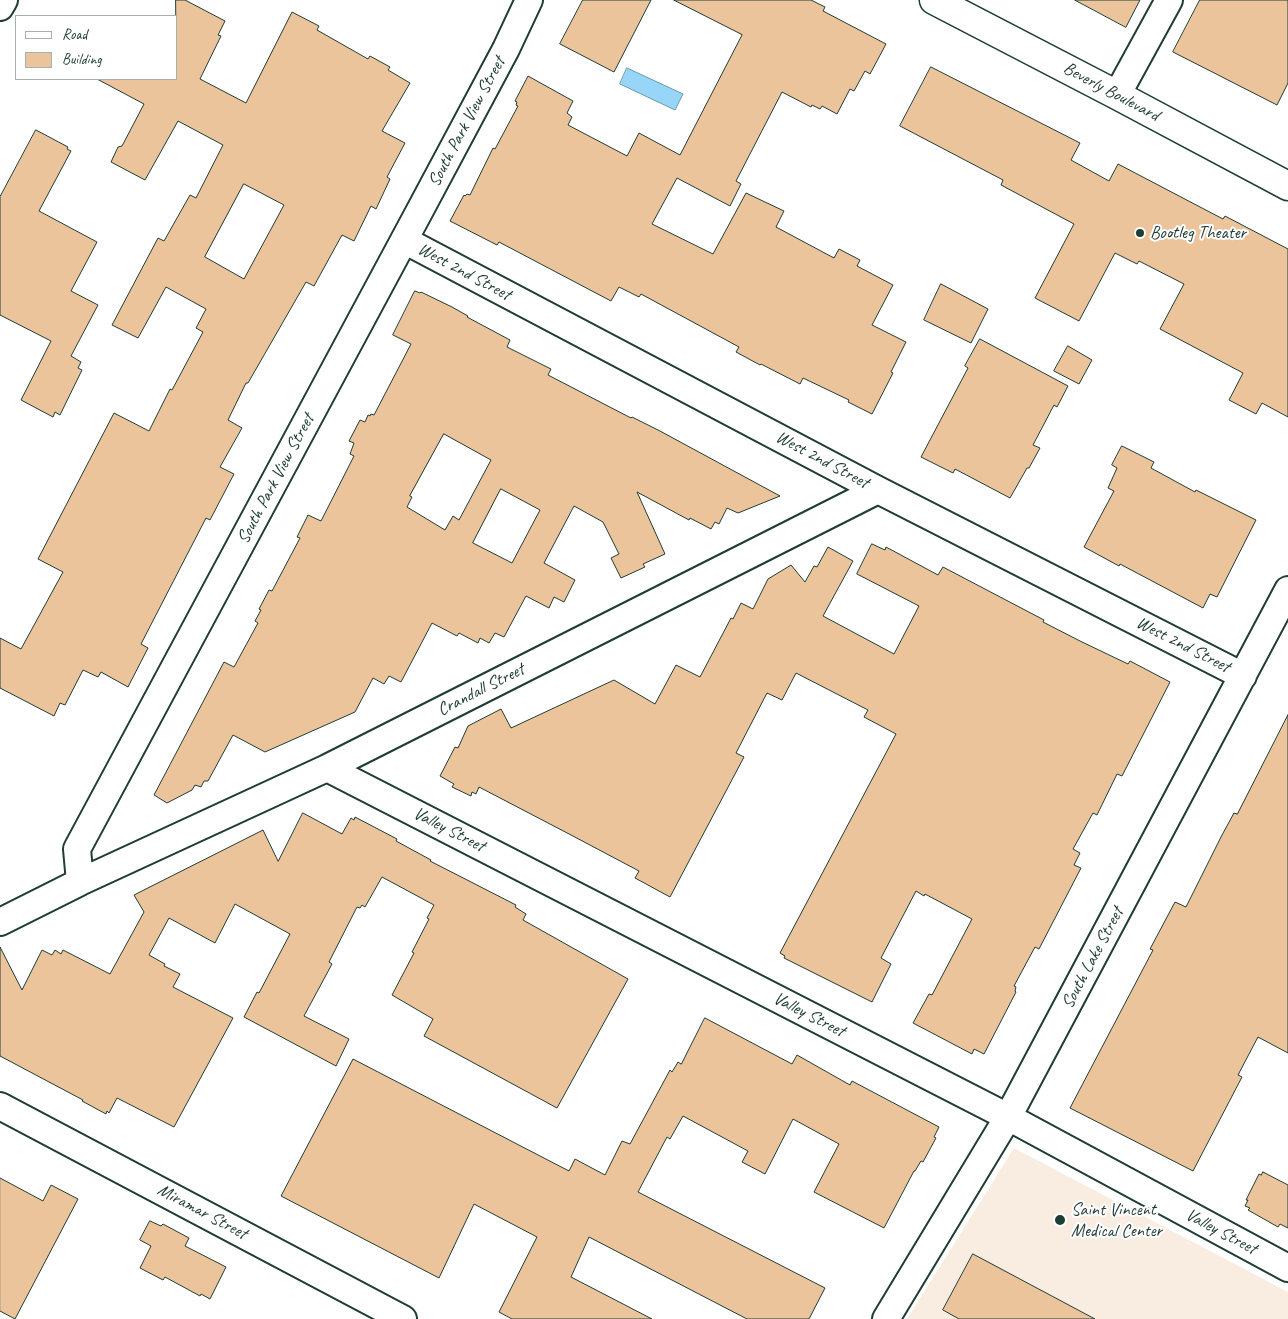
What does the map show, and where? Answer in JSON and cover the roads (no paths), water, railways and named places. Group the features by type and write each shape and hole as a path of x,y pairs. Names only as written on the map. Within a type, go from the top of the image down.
{"main road":[{"name":"Beverly Boulevard","path":"934,0 1288,186"}],"street":[{"path":"0,7 4,0"},
{"name":"South Park View Street","path":"80,882 77,849 404,240 506,48 529,0"},
{"path":"1117,95 1168,0"},
{"name":"West 2nd Street","path":"404,240 878,490 1243,676"},
{"name":"Crandall Street","path":"80,882 327,768 878,490"},
{"name":"South Lake Street","path":"886,1319 1008,1117 1288,590"},
{"name":"Valley Street","path":"327,768 1008,1117 1288,1268"},
{"path":"0,922 80,882"},
{"name":"Miramar Street","path":"0,1106 396,1317"}],"water":[{"path":"627,68 683,94 675,110 620,84"}],"place":[{"name":"Bootleg Theater","path":"1140,233"},
{"name":"Saint Vincent Medical Center","path":"1060,1220"}]}
